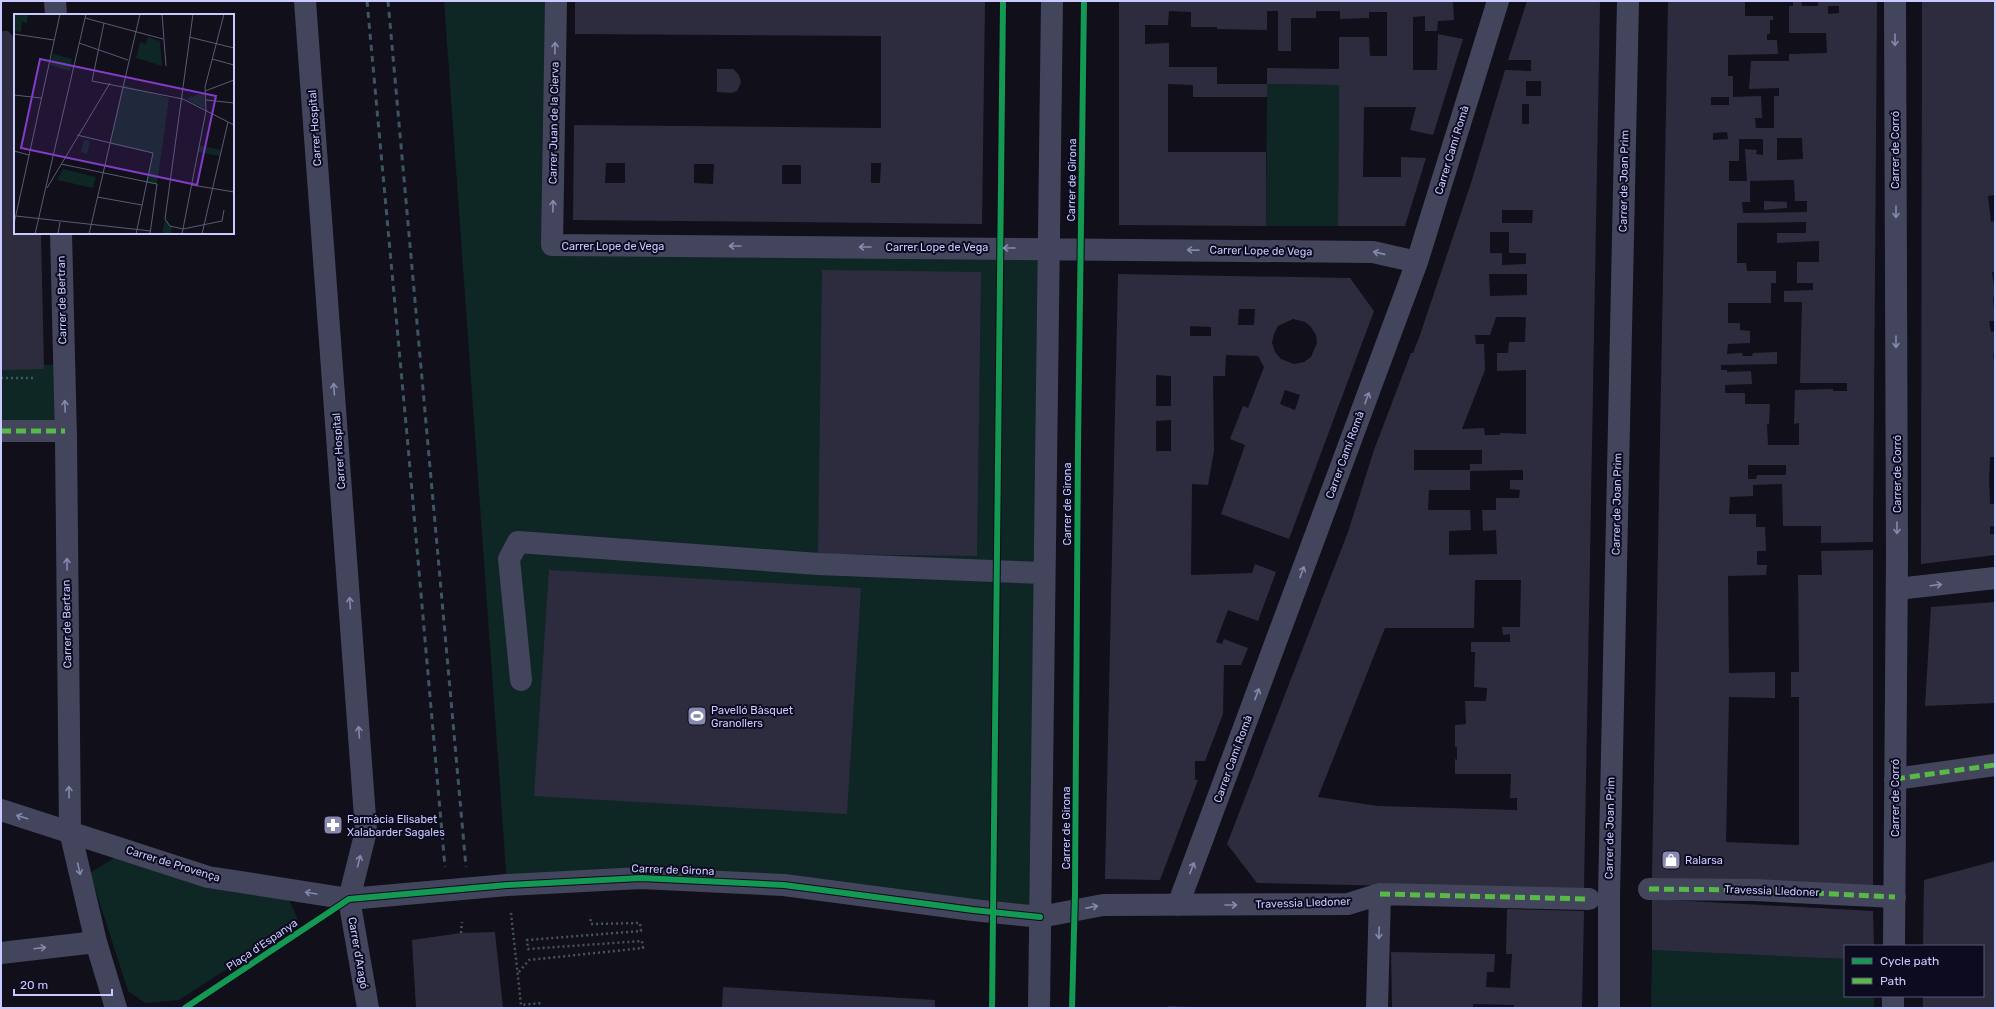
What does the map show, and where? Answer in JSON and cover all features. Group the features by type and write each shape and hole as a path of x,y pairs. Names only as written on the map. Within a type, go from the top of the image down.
{"street":[{"path":"55,1 56,14"},
{"name":"Carrer Hospital","path":"305,1 366,831 349,899"},
{"name":"Carrer Juan de la Cierva","path":"552,245 556,1"},
{"name":"Carrer de Girona","path":"1039,1008 1052,1"},
{"name":"Carrer Camí Romà","path":"1178,905 1417,262 1498,1"},
{"name":"Carrer de Joan Prim","path":"1609,1008 1608,895 1628,1"},
{"name":"Carrer de Corró","path":"1894,945 1897,589 1895,1"},
{"name":"Carrer de Bertran","path":"61,234 70,831 96,942 116,1008"},
{"name":"Carrer Lope de Vega","path":"552,245 1048,248 1374,252 1417,262"},
{"path":"1,431 65,431"},
{"path":"521,680 509,559 518,542 818,564 1044,573"},
{"path":"1897,589 1995,578"},
{"path":"1895,779 1995,765"},
{"name":"Carrer de Provença","path":"1,810 70,831 208,877 349,899"},
{"name":"Carrer de Girona","path":"349,899 507,885 641,878 784,886 1040,917"},
{"name":"Travessia Lledoner","path":"1649,889 1754,890 1895,897"},
{"path":"1377,1008 1380,894"},
{"name":"Travessia Lledoner","path":"1040,917 1102,905 1348,904 1380,894 1590,899"},
{"name":"Carrer d'Aragó","path":"349,899 368,1008"},
{"path":"1,953 96,942"},
{"path":"1893,997 1893,1008"}],"path":[{"path":"1,378 64,378"},
{"path":"519,972 529,960 644,948 642,940 528,949 527,940 641,931 640,923 591,924 590,916"},
{"path":"461,934 462,922"},
{"path":"515,934 521,1005 542,1003"}],"green space":[{"path":"444,1 556,1 552,245 1048,248 1040,917 784,885 507,885"},
{"path":"1267,84 1339,85 1338,226 1266,226"},
{"path":"1,364 64,365 66,438 1,438"},
{"path":"120,854 289,900 297,917 297,924 179,1000 145,1003 128,991 90,873"},
{"path":"1652,950 1844,959 1844,997 1874,997 1874,1008 1651,1008"}],"building":[{"path":"575,1 985,1 982,224 573,220 574,125 881,128 881,36 575,34","holes":["606,163 625,163 625,183 605,183","871,163 881,163 880,183 871,183","694,164 714,164 713,184 694,183","782,165 801,165 801,184 782,184"]},
{"path":"1119,1 1453,1 1454,20 1438,21 1437,31 1425,31 1425,16 1413,17 1413,70 1437,70 1438,34 1463,39 1433,135 1410,130 1416,107 1364,107 1363,177 1401,177 1401,157 1426,158 1405,226 1338,226 1339,85 1267,84 1267,97 1193,97 1193,85 1168,84 1168,152 1266,152 1266,226 1119,225","holes":["1169,11 1191,12 1191,27 1267,30 1267,11 1278,11 1278,51 1291,51 1291,18 1316,18 1316,11 1340,11 1340,19 1369,18 1369,12 1387,12 1387,56 1370,56 1369,37 1339,37 1339,69 1267,68 1267,84 1217,84 1217,67 1169,67 1169,43 1145,44 1145,25 1168,25"]},
{"path":"1527,1 1600,1 1584,890 1257,883 1227,844 1348,532 1374,450 1411,353 1413,353 1420,335 1471,183 1505,70 1531,71 1531,60 1508,60","holes":["1526,81 1541,81 1541,96 1526,96","1522,104 1529,104 1529,124 1522,124","1502,210 1533,210 1532,223 1502,223","1490,232 1509,232 1509,253 1526,253 1526,264 1502,265 1502,253 1490,253","1489,274 1527,274 1527,295 1490,296","1496,317 1526,317 1525,342 1509,342 1508,353 1497,353 1497,371 1526,370 1526,434 1500,433 1500,435 1485,435 1484,428 1462,429 1485,370 1484,344 1476,344 1475,335 1490,335","1414,450 1482,450 1482,464 1470,464 1470,470 1414,470","1523,470 1523,480 1510,480 1510,489 1520,490 1519,498 1496,498 1496,510 1482,510 1483,531 1496,530 1497,554 1449,555 1449,531 1471,530 1470,510 1428,510 1429,490 1470,490 1470,471","1475,580 1521,580 1520,627 1502,627 1503,635 1510,634 1510,642 1471,642 1471,652 1475,652 1474,687 1487,688 1486,701 1465,701 1466,724 1455,725 1455,747 1457,747 1455,774 1511,774 1510,798 1517,798 1517,810 1378,806 1318,797 1385,628 1474,628"]},
{"path":"1668,1 1745,1 1745,16 1773,16 1773,20 1770,20 1770,34 1767,34 1767,40 1777,40 1778,54 1728,55 1728,76 1733,76 1733,97 1761,96 1762,118 1755,118 1756,128 1774,128 1774,96 1779,96 1779,88 1749,89 1751,61 1789,61 1789,54 1827,53 1826,33 1789,33 1789,6 1793,6 1793,1 1801,1 1802,6 1818,6 1818,1 1877,1 1873,542 1821,543 1821,526 1783,526 1782,484 1753,485 1753,496 1730,497 1729,514 1756,514 1756,527 1765,527 1766,551 1757,551 1757,565 1767,565 1766,575 1728,576 1729,673 1775,672 1775,698 1729,697 1726,842 1799,845 1799,697 1791,697 1791,672 1799,672 1798,575 1822,575 1821,551 1873,550 1873,890 1652,878","holes":["1828,6 1839,6 1839,13 1828,14","1711,97 1729,97 1729,105 1711,105","1727,132 1728,139 1713,140 1713,133","1777,138 1802,138 1803,159 1777,160","1739,139 1763,139 1763,155 1756,154 1757,150 1745,149 1747,181 1729,181 1729,161 1739,161","1794,180 1795,201 1807,201 1807,212 1743,213 1742,202 1750,202 1750,181","1806,222 1806,233 1777,233 1777,243 1819,241 1819,262 1797,262 1797,283 1813,283 1813,290 1784,291 1784,302 1802,302 1800,383 1847,383 1847,391 1833,391 1833,389 1795,390 1794,424 1799,423 1799,445 1768,445 1767,424 1769,424 1770,404 1745,404 1745,393 1725,393 1725,385 1752,384 1751,371 1727,372 1727,370 1721,370 1721,365 1777,364 1777,352 1753,353 1752,356 1743,356 1742,353 1727,354 1728,344 1750,343 1750,331 1740,330 1740,323 1728,323 1728,303 1771,303 1771,283 1776,283 1776,271 1747,271 1746,263 1737,263 1737,223","1748,465 1786,465 1786,475 1757,475 1756,479 1748,479"]},
{"path":"1922,1 1995,1 1995,195 1988,196 1991,222 1995,221 1995,272 1992,272 1995,294 1993,297 1995,321 1989,321 1991,332 1995,331 1995,353 1993,353 1995,371 1995,457 1990,457 1989,480 1990,504 1995,504 1995,526 1990,526 1990,534 1995,534 1995,555 1921,564"},
{"path":"1,31 8,31 14,37 14,234 41,234 44,369 1,370"},
{"path":"717,69 733,69 739,75 741,83 737,91 732,93 717,92"},
{"path":"1764,201 1787,202 1787,208 1764,210"},
{"path":"822,270 981,272 977,556 818,554"},
{"path":"1118,274 1350,278 1374,311 1289,539 1221,514 1245,445 1230,439 1243,406 1248,408 1264,367 1258,356 1226,355 1225,376 1213,376 1214,451 1208,485 1192,484 1191,575 1252,573 1255,564 1276,572 1258,621 1228,610 1216,642 1222,644 1224,639 1248,648 1241,665 1224,665 1223,714 1205,761 1195,761 1195,780 1198,780 1160,880 1105,879","holes":["1239,309 1255,309 1254,325 1238,325","1293,319 1305,322 1311,327 1316,335 1317,343 1311,357 1304,362 1294,364 1281,359 1275,352 1272,343 1278,326","1190,326 1211,327 1211,336 1190,336","1156,375 1171,376 1171,406 1156,406","1285,390 1300,395 1295,410 1280,404","1171,420 1171,451 1156,451 1156,421"]},
{"name":"Pavelló Bàsquet Granollers","path":"549,570 861,588 847,814 534,796"},
{"path":"1995,602 1995,703 1925,706 1931,607"},
{"path":"1995,861 1995,1008 1923,1008 1923,997 1984,997 1984,945 1923,945 1924,880"},
{"path":"1652,899 1873,911 1874,945 1844,945 1844,959 1652,950"},
{"path":"1507,909 1584,911 1582,1008 1514,1008 1514,1005 1473,1004 1473,1008 1392,1008 1391,952 1495,954 1494,972 1487,972 1486,987 1510,988 1512,954 1506,954"},
{"path":"495,932 503,1008 416,1008 412,940 461,933"},
{"path":"723,987 935,1000 935,1008 722,1008"},
{"path":"1168,1006 1194,1007 1194,1008 1167,1008"}],"railway":[{"path":"367,1 445,867"},
{"path":"388,1 466,867"}],"marked path":[{"path":"1,431 65,431"},
{"path":"1895,779 1995,765"},
{"path":"1649,889 1754,890 1895,897"},
{"path":"1380,894 1589,899"}],"cycle path":[{"path":"992,1008 1003,1"},
{"path":"1072,1008 1075,893 1078,445 1084,1"},
{"name":"Plaça d'Espanya","path":"185,1008 349,899 507,885 641,878 784,885 973,910 1040,917"}],"place":[{"name":"Pavelló Bàsquet Granollers","path":"697,716"},
{"name":"Farmàcia Elisabet Xalabarder Sagales","path":"333,825"},
{"name":"Ralarsa","path":"1671,860"}]}
